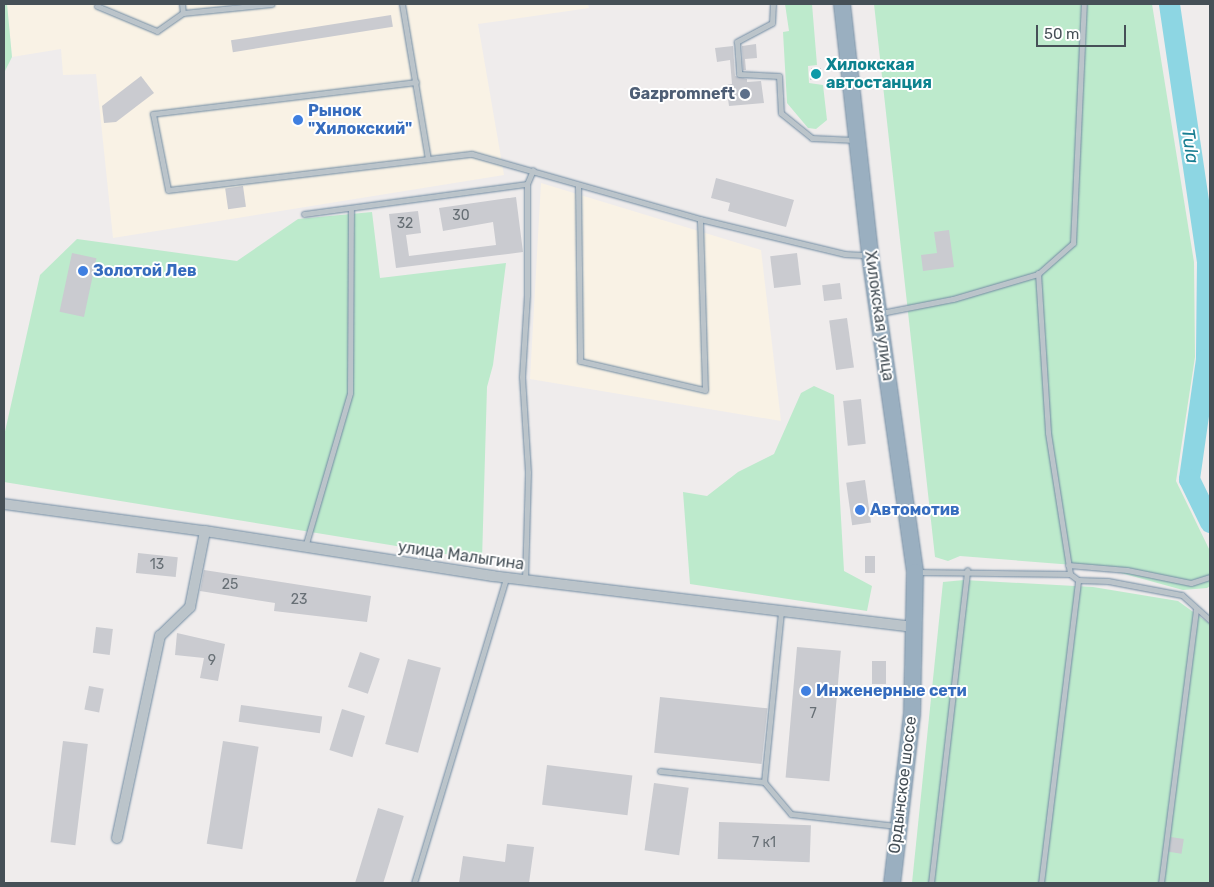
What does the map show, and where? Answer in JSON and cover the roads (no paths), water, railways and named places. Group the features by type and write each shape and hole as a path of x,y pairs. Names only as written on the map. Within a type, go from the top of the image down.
{"highway":[{"name":"Хилокская улица","path":"842,4 870,255 916,572 915,627"},
{"name":"Ордынское шоссе","path":"892,883 912,714 915,627"}],"street":[{"name":"улица Малыгина","path":"4,504 204,531 506,578 915,627"},
{"path":"117,838 160,636 190,607 204,531"}],"lane":[{"path":"182,4 183,13"},
{"path":"97,6 157,31 183,13 232,6 272,4"},
{"path":"402,4 428,159"},
{"path":"772,4 772,23 737,42 739,74 779,76 781,113 812,138 856,140"},
{"path":"878,313 953,299 1038,274 1073,243 1084,4"},
{"path":"416,82 153,114 168,190 472,154 533,170 578,186 700,219 845,254 870,255"},
{"path":"525,580 528,472 522,377 527,295 527,184 533,170"},
{"path":"304,214 527,184"},
{"path":"578,186 580,361 705,390 700,219"},
{"path":"305,547 350,393 351,209"},
{"path":"1038,274 1048,433 1070,574"},
{"path":"1068,565 1126,570 1191,583 1210,577"},
{"path":"916,572 967,570 1070,574 1078,580 1108,581 1182,596 1210,620"},
{"path":"931,883 967,570"},
{"path":"414,883 506,578"},
{"path":"1041,883 1078,580"},
{"path":"1161,883 1196,609"},
{"path":"764,782 781,612"},
{"path":"660,771 764,782 791,814 899,826"}],"waterway":[{"name":"Tula","path":"1169,4 1207,260 1206,359 1189,479 1210,522"}],"place":[{"name":"Хилокская автостанция","path":"816,74"},
{"name":"Gazpromneft","path":"745,94"},
{"name":"Рынок \"Хилокский\"","path":"298,120"},
{"name":"Золотой Лев","path":"83,271"},
{"name":"Автомотив","path":"860,510"},
{"name":"Инженерные сети","path":"806,691"}]}
